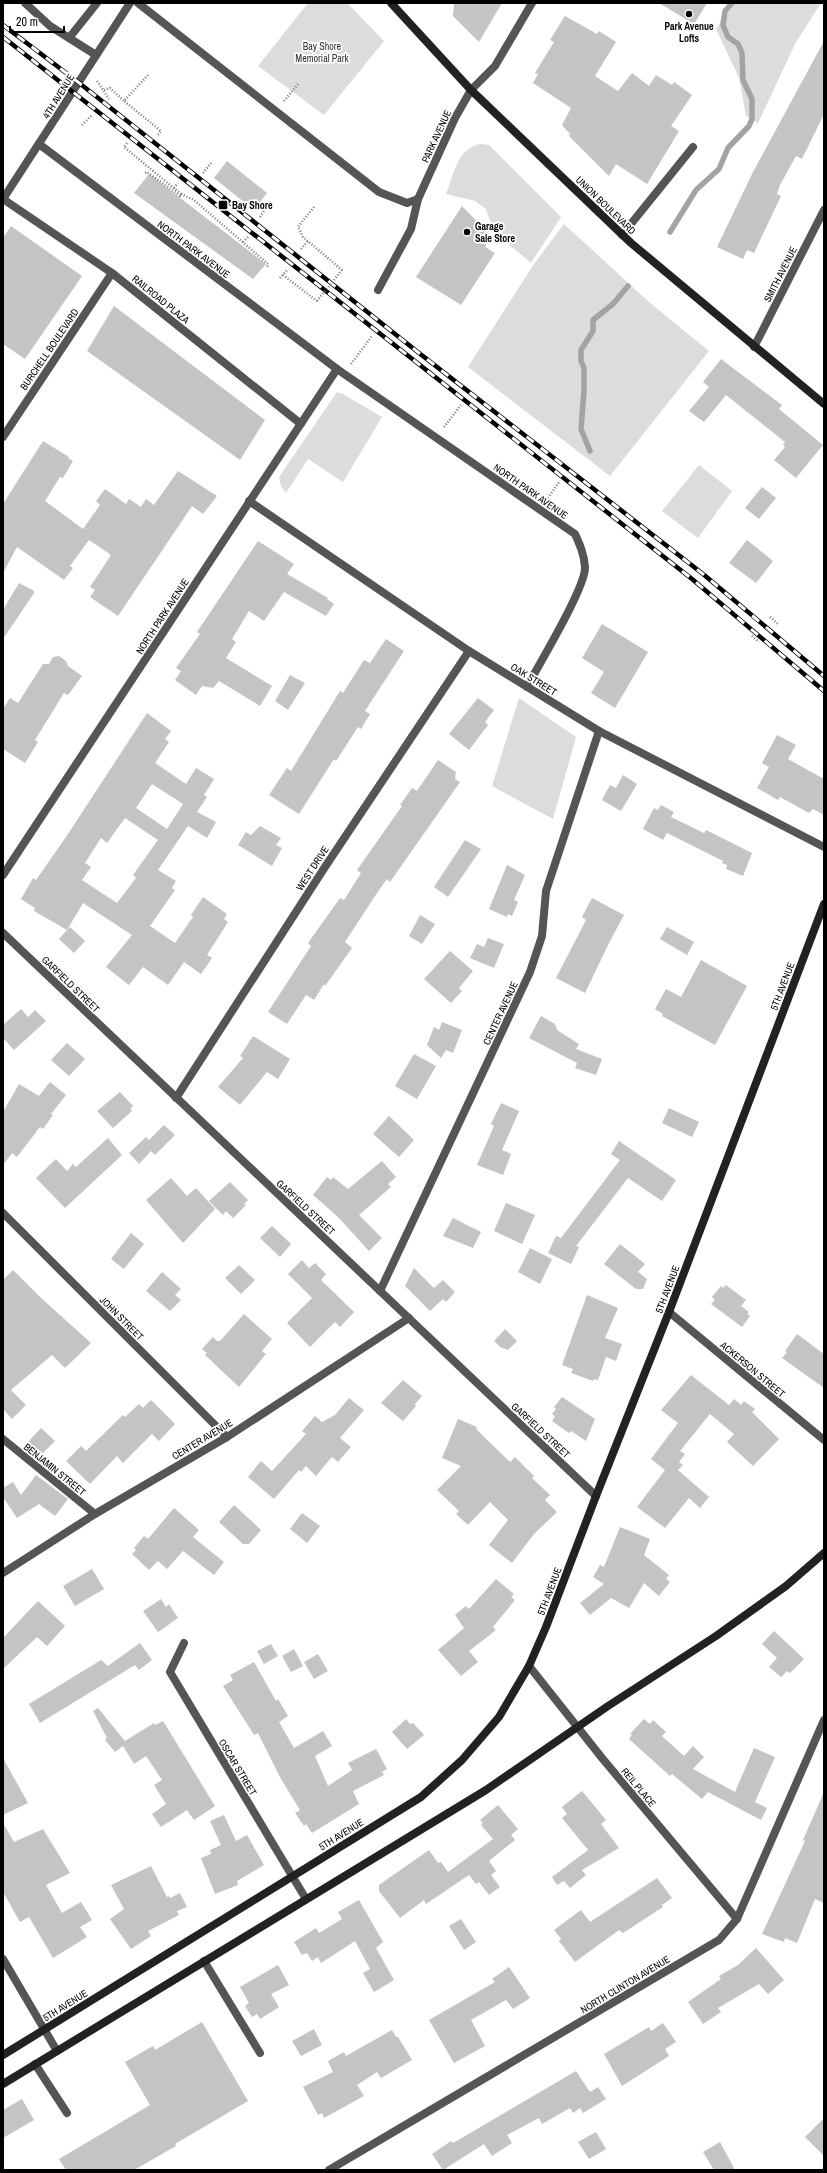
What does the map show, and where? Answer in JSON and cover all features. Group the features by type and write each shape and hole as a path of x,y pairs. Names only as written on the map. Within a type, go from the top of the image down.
{"main road":[{"name":"UNION BOULEVARD","path":"391,3 471,90 622,235 824,404"},
{"name":"5TH AVENUE","path":"3,2055 421,1797 462,1760 499,1717 529,1666 546,1627 669,1312 824,904"},
{"path":"3,2084 486,1790 579,1728 608,1706 716,1636 780,1591 824,1553"}],"street":[{"path":"25,3 50,26 96,55"},
{"path":"69,38 97,3"},
{"name":"4TH AVENUE","path":"3,199 130,3"},
{"path":"138,3 380,192 407,203 418,199"},
{"name":"PARK AVENUE","path":"378,290 411,229 418,199 454,118 471,90 495,66 532,3"},
{"name":"NORTH PARK AVENUE","path":"39,144 337,369 575,534 582,549 585,568 578,592 527,686"},
{"path":"622,235 693,148"},
{"name":"RAILROAD PLAZA","path":"3,199 112,273 301,424"},
{"name":"SMITH AVENUE","path":"754,347 824,210"},
{"name":"BURCHELL BOULEVARD","path":"3,437 112,273"},
{"name":"NORTH PARK AVENUE","path":"3,875 337,369"},
{"name":"OAK STREET","path":"249,501 469,651 599,730 824,847"},
{"name":"WEST DRIVE","path":"176,1098 323,870 469,651"},
{"name":"CENTER AVENUE","path":"380,1291 530,972 542,936 546,891 599,730"},
{"name":"GARFIELD STREET","path":"3,932 596,1496"},
{"name":"JOHN STREET","path":"3,1213 227,1437"},
{"name":"ACKERSON STREET","path":"669,1312 824,1440"},
{"name":"CENTER AVENUE","path":"3,1573 95,1514 227,1437 408,1318"},
{"name":"BENJAMIN STREET","path":"3,1439 95,1514"},
{"name":"OSCAR STREET","path":"184,1643 170,1672 306,1899"},
{"name":"REIL PLACE","path":"529,1666 602,1758 737,1920"},
{"name":"NORTH CLINTON AVENUE","path":"330,2170 720,1940 737,1920 824,1720"},
{"path":"3,1960 57,2051"},
{"path":"204,1961 260,2053"},
{"path":"35,2064 67,2113"}],"path":[{"path":"124,101 148,75"},
{"path":"97,81 109,99"},
{"path":"276,111 299,83"},
{"path":"104,90 110,88 161,131 156,136"},
{"path":"82,125 92,115"},
{"path":"127,143 124,147 181,194 194,200 268,264 267,268"},
{"path":"203,172 212,162"},
{"path":"145,173 147,172 180,196 181,194"},
{"path":"174,188 178,183"},
{"path":"283,274 317,301 342,270 303,237 298,227 314,207"},
{"path":"260,217 266,208"},
{"path":"243,242 248,238"},
{"path":"301,249 308,241"},
{"path":"280,278 288,269"},
{"path":"350,365 372,336"},
{"path":"443,429 461,405"},
{"path":"548,498 559,482"},
{"path":"770,617 778,625"},
{"path":"752,636 759,642"}],"green space":[{"name":"Bay Shore Memorial Park","path":"308,3 347,3 384,41 324,115 258,66"},
{"path":"732,3 821,3 796,42 758,123 746,116 739,78 716,29"},
{"path":"481,144 489,145 561,217 531,263 506,242 507,238 490,221 486,209 475,201 446,194 454,170 461,156 473,146"},
{"path":"564,224 650,303 709,351 610,476 468,367 534,264"},
{"path":"337,392 382,417 343,482 308,459 286,493 281,486 279,477"},
{"path":"699,465 732,491 698,538 662,511"},
{"path":"519,698 576,737 553,819 492,786"}],"building":[{"path":"454,3 502,3 479,42 453,16"},
{"name":"Park Avenue Lofts","path":"659,3 707,3 694,24"},
{"path":"565,16 597,34 599,31 616,42 595,76 618,91 632,73 649,86 656,75 672,85 674,82 692,95 671,126 679,131 647,184 616,164 609,176 569,136 570,134 562,125 571,108 533,83 538,74 535,73 554,42 550,40"},
{"path":"824,41 824,114 802,159 796,156 780,185 777,194 781,196 754,253 747,250 743,259 717,247 753,172"},
{"path":"227,161 267,193 254,210 214,178"},
{"name":"Bay Shore","path":"149,174 266,264 253,279 134,193"},
{"path":"462,206 491,236 485,247 495,253 461,305 416,277"},
{"path":"11,226 82,276 25,359 3,344 3,238"},
{"path":"114,306 265,420 240,460 87,351"},
{"path":"721,359 782,405 779,409 823,445 796,478 774,460 785,447 783,444 785,442 726,395 704,422 689,411 709,387 703,382"},
{"path":"43,441 73,461 63,478 60,477 45,501 83,529 100,505 96,501 105,489 126,504 129,499 141,507 146,499 154,505 178,471 217,496 203,514 192,506 118,616 90,597 95,590 90,587 111,555 89,540 70,566 73,568 64,580 17,547 3,573 3,504"},
{"path":"762,487 776,498 759,519 745,508"},
{"path":"747,540 773,561 756,583 729,563"},
{"path":"258,541 294,564 287,574 328,598 327,599 334,604 326,616 284,592 264,621 249,611 232,639 236,642 226,658 272,686 260,706 219,681 213,688 202,686 196,695 175,680 181,671 176,668 200,634 197,632"},
{"path":"19,583 34,591 34,593 3,639 3,610"},
{"path":"602,624 648,652 615,708 591,693 604,672 582,658"},
{"path":"386,639 404,651 365,711 370,714 361,729 358,727 336,761 334,759 299,814 269,795 287,768 291,771 340,691 343,693 364,660 370,663"},
{"path":"59,656 66,661 68,666 82,676 68,695 64,693 35,740 38,742 25,763 3,749 3,709 10,698 18,703 43,664 49,664 53,657"},
{"path":"290,675 305,683 288,710 275,701"},
{"path":"478,698 494,710 485,722 488,725 469,750 449,734"},
{"path":"147,713 171,731 165,739 169,742 155,763 186,784 196,768 214,779 204,795 207,797 197,812 216,822 207,838 188,826 158,870 176,881 172,888 175,890 150,926 175,943 193,917 191,915 203,897 227,914 224,919 228,922 207,955 212,958 201,974 184,962 168,985 143,967 129,985 106,967 132,935 83,903 67,930 34,911 35,908 21,899 33,878 36,880","holes":["152,784 183,804 167,829 136,808","125,818 158,840 133,875 136,878 117,903 82,880 91,867 85,863 101,838 107,843"]},
{"path":"777,735 796,745 788,759 824,779 824,815 813,809 809,813 780,797 778,800 757,788 769,767 762,763"},
{"path":"438,760 456,772 455,779 460,782 390,882 387,879 377,893 345,942 352,948 325,986 324,984 314,1000 306,995 287,1024 268,1012 311,946 308,943 340,898 344,900 361,873 357,870 402,806 400,805 412,788 417,791"},
{"path":"623,775 637,784 621,811 602,800 610,785 616,788"},
{"path":"661,805 674,812 671,817 704,833 706,830 752,853 743,876 726,869 727,865 722,863 723,861 667,833 663,840 643,829 654,808 658,810"},
{"path":"260,826 281,838 276,845 282,848 272,866 238,845 246,832 251,835"},
{"path":"465,840 481,849 448,897 434,887"},
{"path":"507,865 525,875 514,900 518,902 512,916 508,914 507,917 489,909"},
{"path":"592,898 624,915 585,993 556,978 586,920 582,917"},
{"path":"420,915 435,924 422,944 409,936"},
{"path":"70,927 85,941 74,953 59,939"},
{"path":"667,927 694,942 687,955 660,939"},
{"path":"488,938 504,944 494,968 470,958 477,944 484,947"},
{"path":"450,951 473,971 459,988 462,991 451,1003 424,979"},
{"path":"701,960 747,986 715,1045 662,1016 663,1014 655,1009 666,989 681,997"},
{"path":"21,1009 28,1017 35,1010 46,1021 14,1050 3,1038 3,1025"},
{"path":"541,1016 555,1024 557,1030 579,1044 576,1049 602,1059 596,1075 575,1068 577,1063 529,1038"},
{"path":"442,1022 462,1030 453,1053 446,1050 441,1058 427,1045 434,1027 439,1030"},
{"path":"253,1036 290,1059 278,1079 267,1072 240,1105 218,1087 243,1058 240,1056"},
{"path":"67,1043 85,1059 69,1076 51,1060"},
{"path":"414,1054 436,1066 417,1099 395,1086"},
{"path":"50,1082 66,1095 51,1114 53,1115 43,1129 40,1127 17,1157 12,1153 3,1165 3,1112 19,1084 39,1096"},
{"path":"120,1092 133,1106 130,1109 132,1111 113,1128 97,1111"},
{"path":"501,1103 519,1111 502,1150 511,1154 503,1175 477,1165 494,1126 491,1124"},
{"path":"669,1108 699,1122 692,1137 662,1123"},
{"path":"389,1116 414,1140 399,1157 373,1134"},
{"path":"164,1125 175,1135 155,1155 151,1151 139,1164 129,1153 146,1137 149,1140"},
{"path":"108,1138 122,1155 65,1208 36,1178 56,1159 67,1171 73,1164 76,1167"},
{"path":"619,1141 676,1180 662,1201 628,1178 576,1246 579,1247 571,1264 548,1253 556,1236 561,1238 620,1160 611,1154"},
{"path":"382,1161 396,1177 388,1184 391,1187 359,1215 382,1238 369,1251 337,1216 313,1195 327,1177 331,1180 333,1177 348,1189"},
{"path":"171,1178 187,1196 196,1188 215,1209 183,1243 146,1200"},
{"path":"230,1182 248,1200 244,1204 246,1205 233,1218 226,1211 223,1215 209,1201"},
{"path":"506,1203 535,1215 522,1244 494,1231"},
{"path":"453,1218 481,1232 473,1248 443,1236"},
{"path":"272,1226 291,1244 280,1257 260,1238"},
{"path":"131,1233 144,1244 124,1269 111,1259"},
{"path":"620,1244 645,1264 638,1272 647,1279 643,1289 636,1289 604,1264"},
{"path":"530,1248 552,1259 540,1284 518,1272"},
{"path":"302,1260 309,1268 315,1263 326,1274 321,1280 354,1312 340,1327 335,1322 310,1347 287,1323 312,1298 288,1274"},
{"path":"239,1265 255,1280 241,1294 225,1278"},
{"path":"414,1268 434,1288 443,1280 455,1292 446,1302 443,1299 430,1311 405,1286"},
{"path":"13,1270 40,1297 91,1343 65,1368 52,1355 11,1390 26,1405 12,1419 3,1409 3,1280"},
{"path":"162,1272 181,1289 175,1295 181,1300 170,1311 146,1291"},
{"path":"726,1285 746,1300 741,1306 749,1312 747,1314 750,1316 742,1327 711,1304 715,1300 712,1297 721,1286 723,1288"},
{"path":"587,1295 618,1308 605,1338 622,1344 616,1361 606,1357 598,1380 594,1379 593,1381 571,1373 573,1369 562,1365"},
{"path":"244,1314 272,1339 262,1351 266,1354 239,1387 205,1355 207,1353 202,1349 213,1337 217,1341 220,1341"},
{"path":"505,1329 517,1341 508,1350 500,1347 494,1341"},
{"path":"797,1334 824,1354 824,1388 782,1358"},
{"path":"691,1375 729,1405 734,1399 741,1405 744,1401 755,1409 752,1412 779,1439 753,1466 727,1442 734,1434 710,1414 680,1451 685,1454 679,1462 683,1465 678,1470 709,1497 700,1508 689,1498 665,1528 637,1507 665,1470 651,1459 678,1423 661,1410"},
{"path":"403,1380 422,1396 415,1404 416,1406 403,1421 381,1403"},
{"path":"562,1397 595,1419 586,1441 571,1431 569,1433 552,1421 555,1416 552,1414 556,1409 554,1407"},
{"path":"349,1398 364,1410 340,1438 351,1447 338,1462 332,1457 316,1476 306,1466 301,1472 299,1470 274,1499 248,1477 261,1461 272,1471 306,1434 302,1431 315,1416 322,1422 335,1415"},
{"path":"151,1400 175,1424 159,1441 152,1434 123,1463 117,1456 90,1484 66,1461 81,1446 86,1451 123,1415 125,1417 139,1404 143,1408"},
{"path":"458,1419 477,1427 476,1429 510,1462 515,1457 534,1476 532,1478 550,1495 545,1500 557,1512 534,1534 512,1563 489,1545 508,1520 490,1502 468,1525 456,1514 459,1511 437,1490 461,1466 442,1458"},
{"path":"41,1428 55,1441 40,1456 27,1443"},
{"path":"36,1475 68,1499 55,1516 39,1504 17,1518 3,1497 3,1488 13,1482 21,1495"},
{"path":"234,1505 261,1530 249,1544 243,1544 219,1522"},
{"path":"174,1508 199,1530 193,1537 224,1562 214,1575 183,1551 167,1569 158,1561 149,1570 132,1554 136,1550 134,1548 144,1536 148,1539"},
{"path":"302,1513 320,1526 307,1543 290,1529"},
{"path":"620,1527 650,1539 644,1555 669,1575 666,1579 670,1582 659,1596 644,1583 629,1608 611,1598 590,1615 580,1603 604,1584 593,1577 600,1565 604,1567"},
{"path":"92,1569 104,1589 75,1606 63,1586"},
{"path":"496,1579 514,1594 511,1597 515,1600 493,1627 496,1630 469,1651 478,1662 461,1676 438,1650 464,1628 455,1615 466,1606 469,1609"},
{"path":"161,1599 166,1607 169,1604 178,1618 158,1632 143,1611"},
{"path":"38,1601 65,1626 47,1646 37,1637 3,1669 3,1638"},
{"path":"774,1631 804,1659 790,1673 787,1671 781,1677 769,1667 777,1658 762,1644"},
{"path":"140,1643 152,1660 139,1670 135,1665 40,1723 29,1704 101,1660 108,1666"},
{"path":"271,1644 278,1656 264,1664 257,1651"},
{"path":"294,1649 303,1666 291,1672 282,1656"},
{"path":"318,1654 328,1671 314,1679 304,1662"},
{"path":"254,1662 276,1701 278,1699 288,1716 279,1722 294,1748 323,1731 332,1746 315,1756 328,1786 352,1770 348,1763 376,1749 387,1769 382,1772 384,1775 353,1791 359,1804 312,1833 306,1824 304,1826 295,1813 300,1810 281,1779 258,1733 254,1735 223,1686 233,1680 230,1675"},
{"path":"98,1708 125,1741 154,1723 155,1725 163,1721 215,1806 194,1820 187,1810 161,1827 152,1814 166,1804 154,1785 162,1780 146,1756 134,1764 123,1746 115,1752 105,1740 107,1738 93,1711"},
{"path":"406,1719 410,1724 413,1723 424,1735 407,1749 392,1732"},
{"path":"644,1719 650,1724 653,1720 666,1732 662,1736 684,1756 693,1746 704,1757 693,1769 735,1792 754,1748 775,1757 755,1802 767,1808 761,1820 708,1792 702,1799 672,1774 670,1776 629,1739 632,1735 630,1734"},
{"path":"3,1758 28,1803 3,1815"},
{"path":"582,1791 606,1820 601,1824 619,1848 582,1870 586,1875 570,1888 564,1881 557,1885 552,1877 588,1850 562,1818 567,1814 562,1807"},
{"path":"824,1792 824,1903 815,1899 797,1943 785,1938 784,1942 762,1934 805,1841 803,1840"},
{"path":"498,1805 518,1829 511,1835 515,1840 489,1861 496,1871 491,1875 500,1887 489,1895 479,1882 476,1884 469,1875 426,1904 424,1900 400,1918 379,1891 379,1885 429,1850 438,1863 441,1862 448,1872 493,1839 481,1825 483,1823 480,1820"},
{"path":"224,1815 236,1841 247,1835 264,1865 237,1881 238,1885 215,1894 201,1858 211,1854 210,1850 221,1845 210,1821"},
{"path":"3,1823 14,1842 43,1829 70,1873 46,1885 62,1913 81,1902 92,1920 80,1927 87,1937 53,1958 29,1917 20,1922 3,1892"},
{"path":"151,1866 167,1897 169,1896 170,1898 180,1893 187,1907 177,1911 179,1915 148,1931 151,1936 131,1949 110,1919 124,1909 111,1885"},
{"path":"657,1878 672,1898 662,1905 663,1907 623,1933 619,1930 575,1962 559,1941 561,1939 554,1930 581,1910 590,1922"},
{"path":"359,1900 383,1942 376,1948 394,1980 374,1992 363,1973 370,1969 355,1941 321,1963 318,1957 312,1961 307,1953 302,1955 294,1942 316,1928 319,1933 342,1919 338,1912"},
{"path":"461,1919 476,1942 464,1950 449,1926"},
{"path":"756,1948 784,1980 768,1994 759,1984 718,2008 721,2012 703,2024 688,2002 721,1979 719,1976 738,1965"},
{"path":"278,1965 289,1985 271,1994 279,2007 260,2019 257,2014 252,2017 245,2006 249,2003 240,1987"},
{"path":"509,1967 530,1998 513,2009 506,2000 471,2020 485,2046 454,2063 429,2020 495,1982 492,1979"},
{"path":"202,2022 248,2101 175,2144 176,2146 134,2170 66,2170 59,2159 150,2105 125,2062 153,2046 155,2050"},
{"path":"663,2023 676,2042 665,2049 669,2056 622,2086 604,2054 649,2027 651,2031"},
{"path":"314,2029 322,2045 301,2056 292,2041"},
{"path":"392,2030 412,2060 381,2078 377,2072 357,2085 364,2096 324,2118 322,2113 318,2115 303,2087 333,2072 328,2061 344,2052 346,2056"},
{"path":"576,2071 590,2092 598,2087 606,2099 583,2113 580,2108 573,2113 570,2108 542,2124 539,2118 507,2135 512,2143 492,2156 484,2144 443,2170 432,2154 451,2141 453,2143"},
{"path":"22,2099 34,2120 3,2138 3,2110"},
{"path":"824,2118 824,2156 805,2137"},
{"path":"596,2132 606,2149 589,2159 578,2142"},
{"path":"720,2142 735,2170 714,2170 703,2152"}],"waterway":[{"path":"670,232 696,190 719,169 728,148 749,126 752,119 752,99 743,80 742,53 738,44 728,37 723,25 725,11 732,3"},
{"path":"590,451 581,429 584,391 584,368 581,361 581,350 593,331 593,320 613,304 628,286"}],"railway":[{"path":"3,25 78,82 419,353 703,574 824,676"},
{"path":"3,37 692,579 824,691"}],"place":[{"name":"Park Avenue Lofts","path":"689,14"},
{"name":"Bay Shore","path":"223,205"},
{"name":"Garage Sale Store","path":"467,232"}]}
